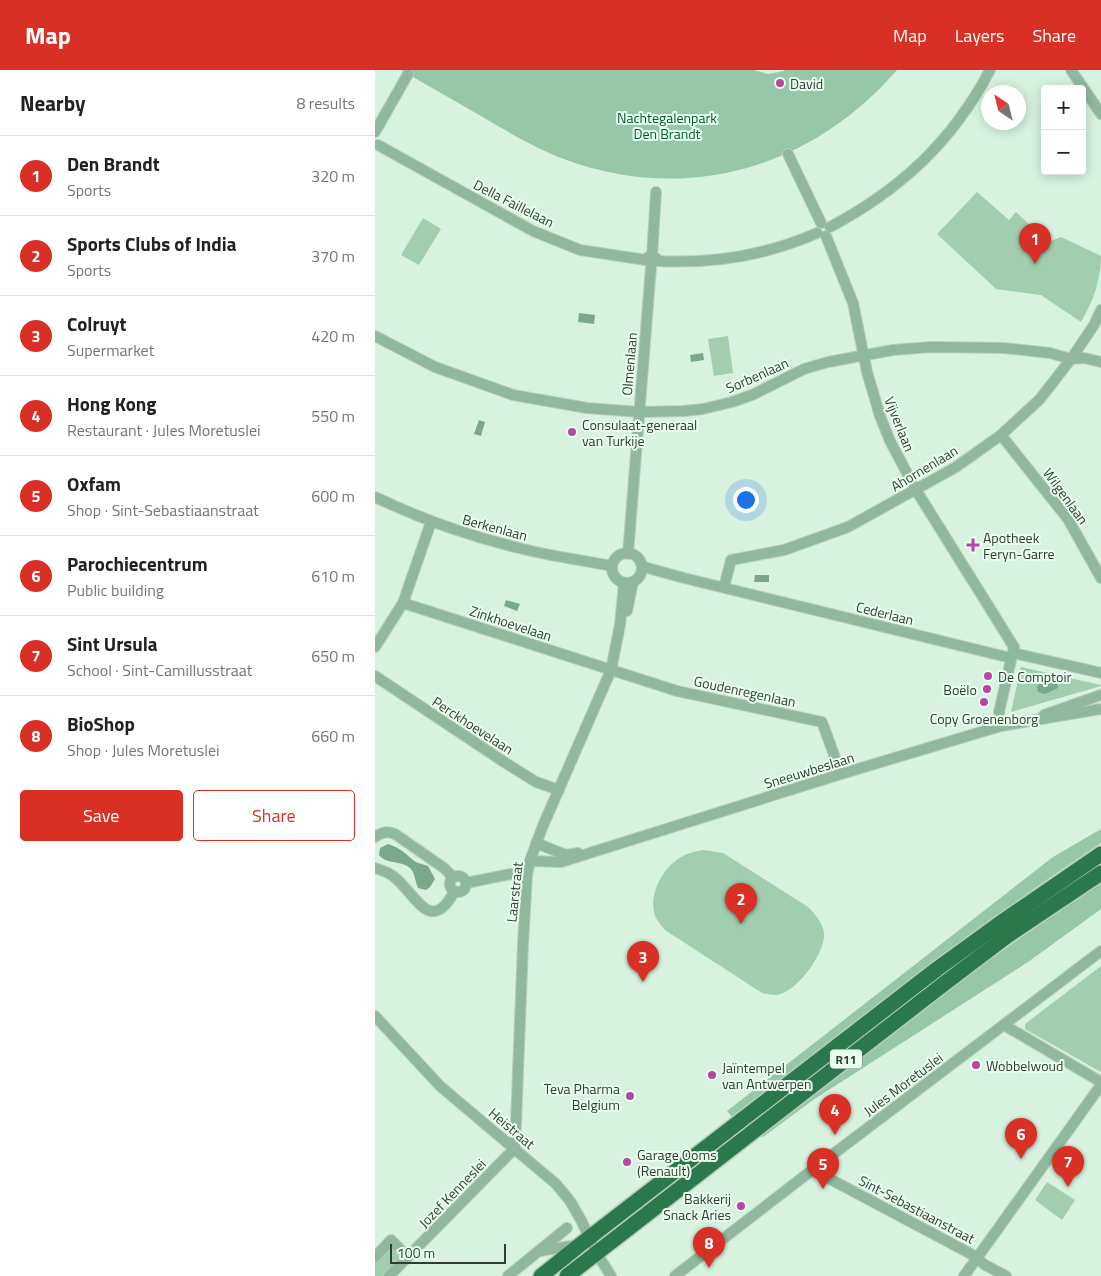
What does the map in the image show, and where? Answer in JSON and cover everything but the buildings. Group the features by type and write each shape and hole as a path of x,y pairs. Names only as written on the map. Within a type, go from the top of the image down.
{"highway":[{"name":"R11","path":"541,1276 937,969 1007,918 1101,854"},
{"name":"R11","path":"567,1276 1007,936 1101,872"}],"street":[{"name":"Della Faillelaan","path":"375,133 379,138 377,146 533,231 581,250 651,261 703,262 738,257 777,248 824,230 871,204 922,163 948,134 966,111 990,70"},
{"path":"1071,70 1101,114"},
{"path":"375,133 408,74"},
{"name":"Vijverlaan","path":"789,154 824,230 853,302 867,372 890,441 916,490 1014,647 1012,656"},
{"name":"Olmenlaan","path":"629,554 657,192"},
{"name":"Ahornenlaan","path":"724,587 731,560 784,550 848,527 956,467 1001,435 1040,399 1071,359 1094,325 1101,310"},
{"name":"Sorbenlaan","path":"375,336 435,367 513,394 587,408 639,412 703,409 732,402 752,395 804,369 828,362 893,350 968,347 1027,350 1071,359 1084,358 1101,362"},
{"name":"Wilgenlaan","path":"1001,435 1068,519 1101,578"},
{"name":"Berkenlaan","path":"375,497 458,532 519,548 612,566"},
{"path":"375,647 403,603 431,522"},
{"path":"624,554 637,557 641,563 641,574 629,582 616,578 612,570 616,558 624,554"},
{"name":"Cederlaan","path":"641,563 644,567 684,578 1012,656 1101,673"},
{"name":"Cederlaan","path":"641,574 644,571 684,578"},
{"name":"Laarstraat","path":"515,1148 527,875 536,843 611,670 629,582"},
{"name":"Zinkhoevelaan","path":"403,603 611,670"},
{"path":"1001,726 999,712 1012,656"},
{"name":"Goudenregenlaan","path":"611,670 677,691 822,722 841,774"},
{"name":"Perckhoevelaan","path":"375,676 536,782 559,790"},
{"name":"Sneeuwbeslaan","path":"1034,719 1053,710 1101,696"},
{"name":"Sneeuwbeslaan","path":"530,861 561,862 1001,726 1101,708"},
{"path":"375,837 382,833 390,832 395,834 444,868 453,877"},
{"name":"Sneeuwbeslaan","path":"536,843 567,855 594,852"},
{"path":"375,868 394,876 413,898 428,911 433,911 443,906 450,901 455,892"},
{"path":"467,883 511,874 527,875"},
{"path":"453,877 461,876 467,883"},
{"path":"453,877 450,885 455,892"},
{"path":"455,892 463,891 467,883"},
{"name":"Jules Moretuslei","path":"675,1276 1101,951"},
{"name":"Heistraat","path":"375,1016 440,1086 556,1184 570,1201 585,1240 596,1252 611,1276"},
{"path":"964,1276 1101,1084 1004,1025"},
{"name":"Jozef Kenneslei","path":"389,1276 515,1148"},
{"name":"Sint-Sebastiaanstraat","path":"813,1170 977,1257 985,1266 1006,1276"},
{"path":"507,1276 567,1228"},
{"path":"375,1257 391,1240 408,1257"},
{"path":"538,1252 585,1240"}],"shaded area":[{"path":"977,192 1009,220 1016,212 1048,242 1061,237 1101,256 1100,273 1095,290 1081,322 1041,295 996,289 937,234"},
{"path":"423,218 441,229 419,265 401,255"},
{"path":"579,313 595,315 594,324 578,322"},
{"path":"728,336 733,373 714,376 708,339"},
{"path":"703,353 704,360 691,362 690,355"},
{"path":"479,420 485,422 481,436 474,434"},
{"path":"755,575 769,575 769,582 754,582"},
{"path":"506,600 520,604 517,611 504,606"},
{"path":"1021,667 1101,685 1101,686 1011,712"},
{"path":"1043,676 1057,679 1058,688 1045,694 1038,692 1037,687"},
{"path":"388,844 402,850 416,862 428,866 435,879 430,887 426,890 418,888 410,868 386,860 379,855 380,848"},
{"path":"703,850 723,853 808,907 820,922 824,933 823,941 815,960 801,979 785,992 777,995 762,993 665,930 657,919 654,899 659,880 671,864 679,858 689,853"},
{"path":"1101,966 1101,1072 1025,1029 1025,1024"},
{"path":"1047,1182 1075,1200 1062,1220 1035,1200"},
{"path":"392,1245 404,1257 386,1276 375,1276 375,1261"}],"green space":[{"name":"Nachtegalenpark Den Brandt","path":"401,70 754,70 768,74 784,70 897,70 863,104 826,132 787,153 745,169 701,177 656,178 610,172 554,155 515,136"},
{"path":"1101,829 1101,843 1053,875 960,943 732,1117 727,1111 1053,857"},
{"path":"1101,881 1101,909 1028,962 813,1100 763,1137 760,1135 971,973"}],"place":[{"name":"David","path":"780,83"},
{"name":"Den Brandt","path":"1035,264"},
{"name":"Consulaat-generaal van Turkije","path":"572,432"},
{"name":"Apotheek Feryn-Garre","path":"973,545"},
{"name":"De Comptoir","path":"988,676"},
{"name":"Boëlo","path":"987,689"},
{"name":"Copy Groenenborg","path":"984,702"},
{"name":"Sports Clubs of India","path":"741,924"},
{"name":"Colruyt","path":"643,982"},
{"name":"Wobbelwoud","path":"976,1065"},
{"name":"Jaïntempel van Antwerpen","path":"712,1075"},
{"name":"Teva Pharma Belgium","path":"630,1096"},
{"name":"Hong Kong","path":"835,1135"},
{"name":"Parochiecentrum","path":"1021,1159"},
{"name":"Garage Ooms (Renault)","path":"627,1162"},
{"name":"Sint Ursula","path":"1068,1187"},
{"name":"Oxfam","path":"823,1189"},
{"name":"Bakkerij Snack Aries","path":"741,1206"},
{"name":"BioShop","path":"709,1268"}]}
